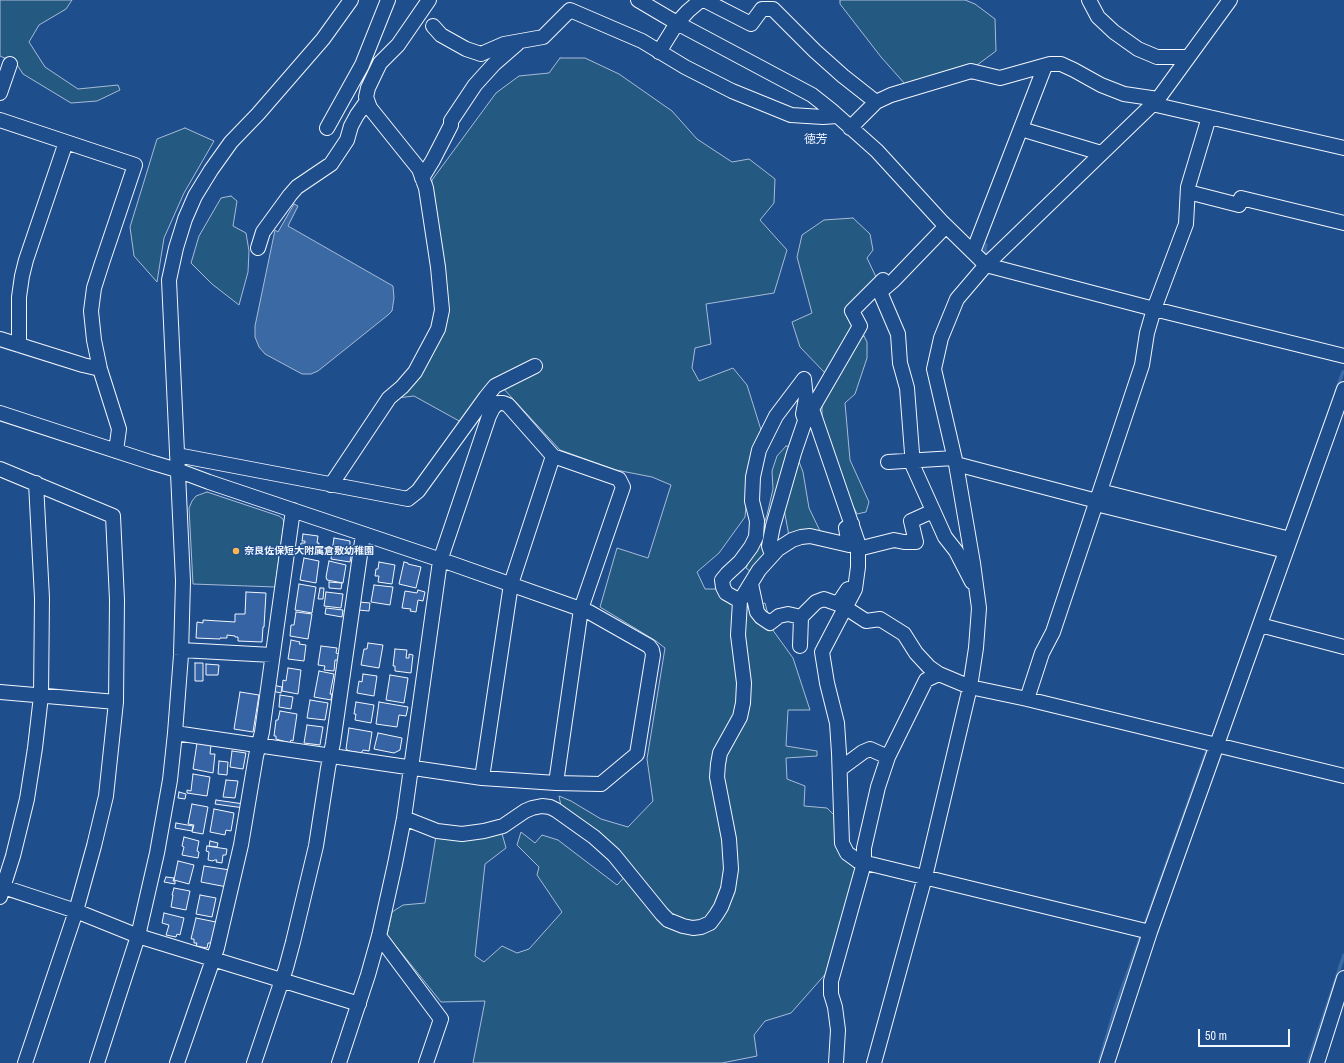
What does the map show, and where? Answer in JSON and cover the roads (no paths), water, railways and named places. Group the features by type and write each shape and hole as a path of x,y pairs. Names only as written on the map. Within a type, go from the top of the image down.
{"street":[{"path":"97,1063 138,936 157,853 170,780 175,733 181,650 183,581 168,280 185,219 195,196 211,170 231,142 274,96 323,39 351,0"},
{"path":"327,128 362,65 388,0"},
{"path":"331,485 389,398 402,387 415,372 438,329 442,310 438,267 426,188 419,169 370,108 366,97 368,88 380,63 398,45 429,0"},
{"path":"638,0 677,23 812,95 877,151 944,224 986,265 1154,309 1344,356"},
{"path":"659,52 677,23 701,0"},
{"path":"704,0 750,24 762,10 773,9 815,51 843,76 876,102"},
{"path":"1089,0 1098,17 1114,32 1138,49 1157,57 1187,57"},
{"path":"874,1063 925,877 970,687 976,648 979,608 973,563 955,461 934,369 941,338 956,299 986,265 1155,102 1230,0"},
{"path":"433,26 440,35 466,49 481,54 504,44 543,37 572,5 642,41 685,67 732,91 791,116 837,116"},
{"path":"422,178 433,160 451,121 475,85 494,64 519,42"},
{"path":"0,93 10,64"},
{"path":"850,128 876,102 891,95 970,71 1000,78 1045,66 1061,64 1101,85 1124,94 1209,117 1344,148"},
{"path":"973,252 1045,66"},
{"path":"258,248 263,232 290,195 297,188 331,164 347,140 356,115 367,101"},
{"path":"1026,699 1042,653 1053,632 1142,365 1147,333 1154,309 1186,224 1188,187 1209,117"},
{"path":"0,120 135,166 94,288 91,311 94,340 100,369 119,429 116,451"},
{"path":"1021,129 1101,153"},
{"path":"19,345 19,297 22,276 66,142"},
{"path":"1188,192 1239,205 1241,198 1344,223"},
{"path":"772,555 769,546 773,526 805,421 860,326 852,311 944,224"},
{"path":"944,224 893,282 880,292 898,334 900,363 907,388 913,466 945,537 956,551 976,589"},
{"path":"0,338 83,366 100,369"},
{"path":"177,455 408,500 418,491 491,401 495,386 535,366"},
{"path":"740,601 726,593 722,580 726,574 740,562 756,537 757,521 752,501 752,489 759,450 776,416 804,379 806,398 803,414 805,421"},
{"path":"1107,1063 1145,931 1211,744 1260,625 1284,544 1339,416 1344,389"},
{"path":"491,401 508,405 554,456 619,479 623,487 581,609 556,783"},
{"path":"339,1063 359,1004 379,936 395,864 404,818 440,561 493,408 491,401"},
{"path":"812,409 858,543 855,589 822,652 836,723 840,769 842,843 847,853 858,861 1145,931"},
{"path":"0,412 178,470 209,482 512,584 581,609 649,646 653,655 637,754 601,784 556,783 482,778 175,733"},
{"path":"482,778 512,584 554,456"},
{"path":"888,462 912,460 955,461 1284,544"},
{"path":"0,468 113,516 118,600 116,702 106,796 76,911 24,1063"},
{"path":"36,483 42,598 40,696 35,748 27,799 14,856 1,890 76,911 138,936 359,1004"},
{"path":"177,1063 217,948 241,845 262,732 293,510"},
{"path":"858,549 894,540 916,542 911,521 933,511"},
{"path":"404,818 436,831 462,834 484,832 504,826 525,811 532,808 542,806 550,807 594,837 614,855 668,920 693,928 701,927 710,923 721,907 728,888 731,869 729,839 717,777 720,753 740,717 743,703 744,683 738,635 740,601 759,570 782,546 801,536 810,536 849,546 846,528 852,524"},
{"path":"254,1063 293,942 316,846 333,743 363,534"},
{"path":"800,646 801,617 816,602 824,599 838,604 857,575"},
{"path":"751,584 758,612 762,617 770,622 779,616 788,614 801,617"},
{"path":"846,608 866,621 880,619 904,634 916,653 929,667 939,674 970,687 1026,699 1344,776"},
{"path":"1260,625 1344,647"},
{"path":"181,650 272,655"},
{"path":"836,1063 838,1030 836,1007 831,994 831,981 864,862 864,848 878,787 888,757 926,680 939,674"},
{"path":"0,692 116,702"},
{"path":"840,769 862,752 870,749 888,757"},
{"path":"379,936 441,1018 426,1063"},
{"path":"1317,1063 1344,978"}],"waterway":[{"path":"986,245 985,250 988,256"},
{"path":"1336,391 1343,372"},
{"path":"1144,927 1208,747"},
{"path":"1099,1063 1116,1005 1142,933"},
{"path":"1308,1063 1344,955"}],"place":[{"name":"奈良佐保短大附属倉敷幼稚園","path":"236,551"}],"district":[{"name":"徳芳","path":"816,140"}]}
